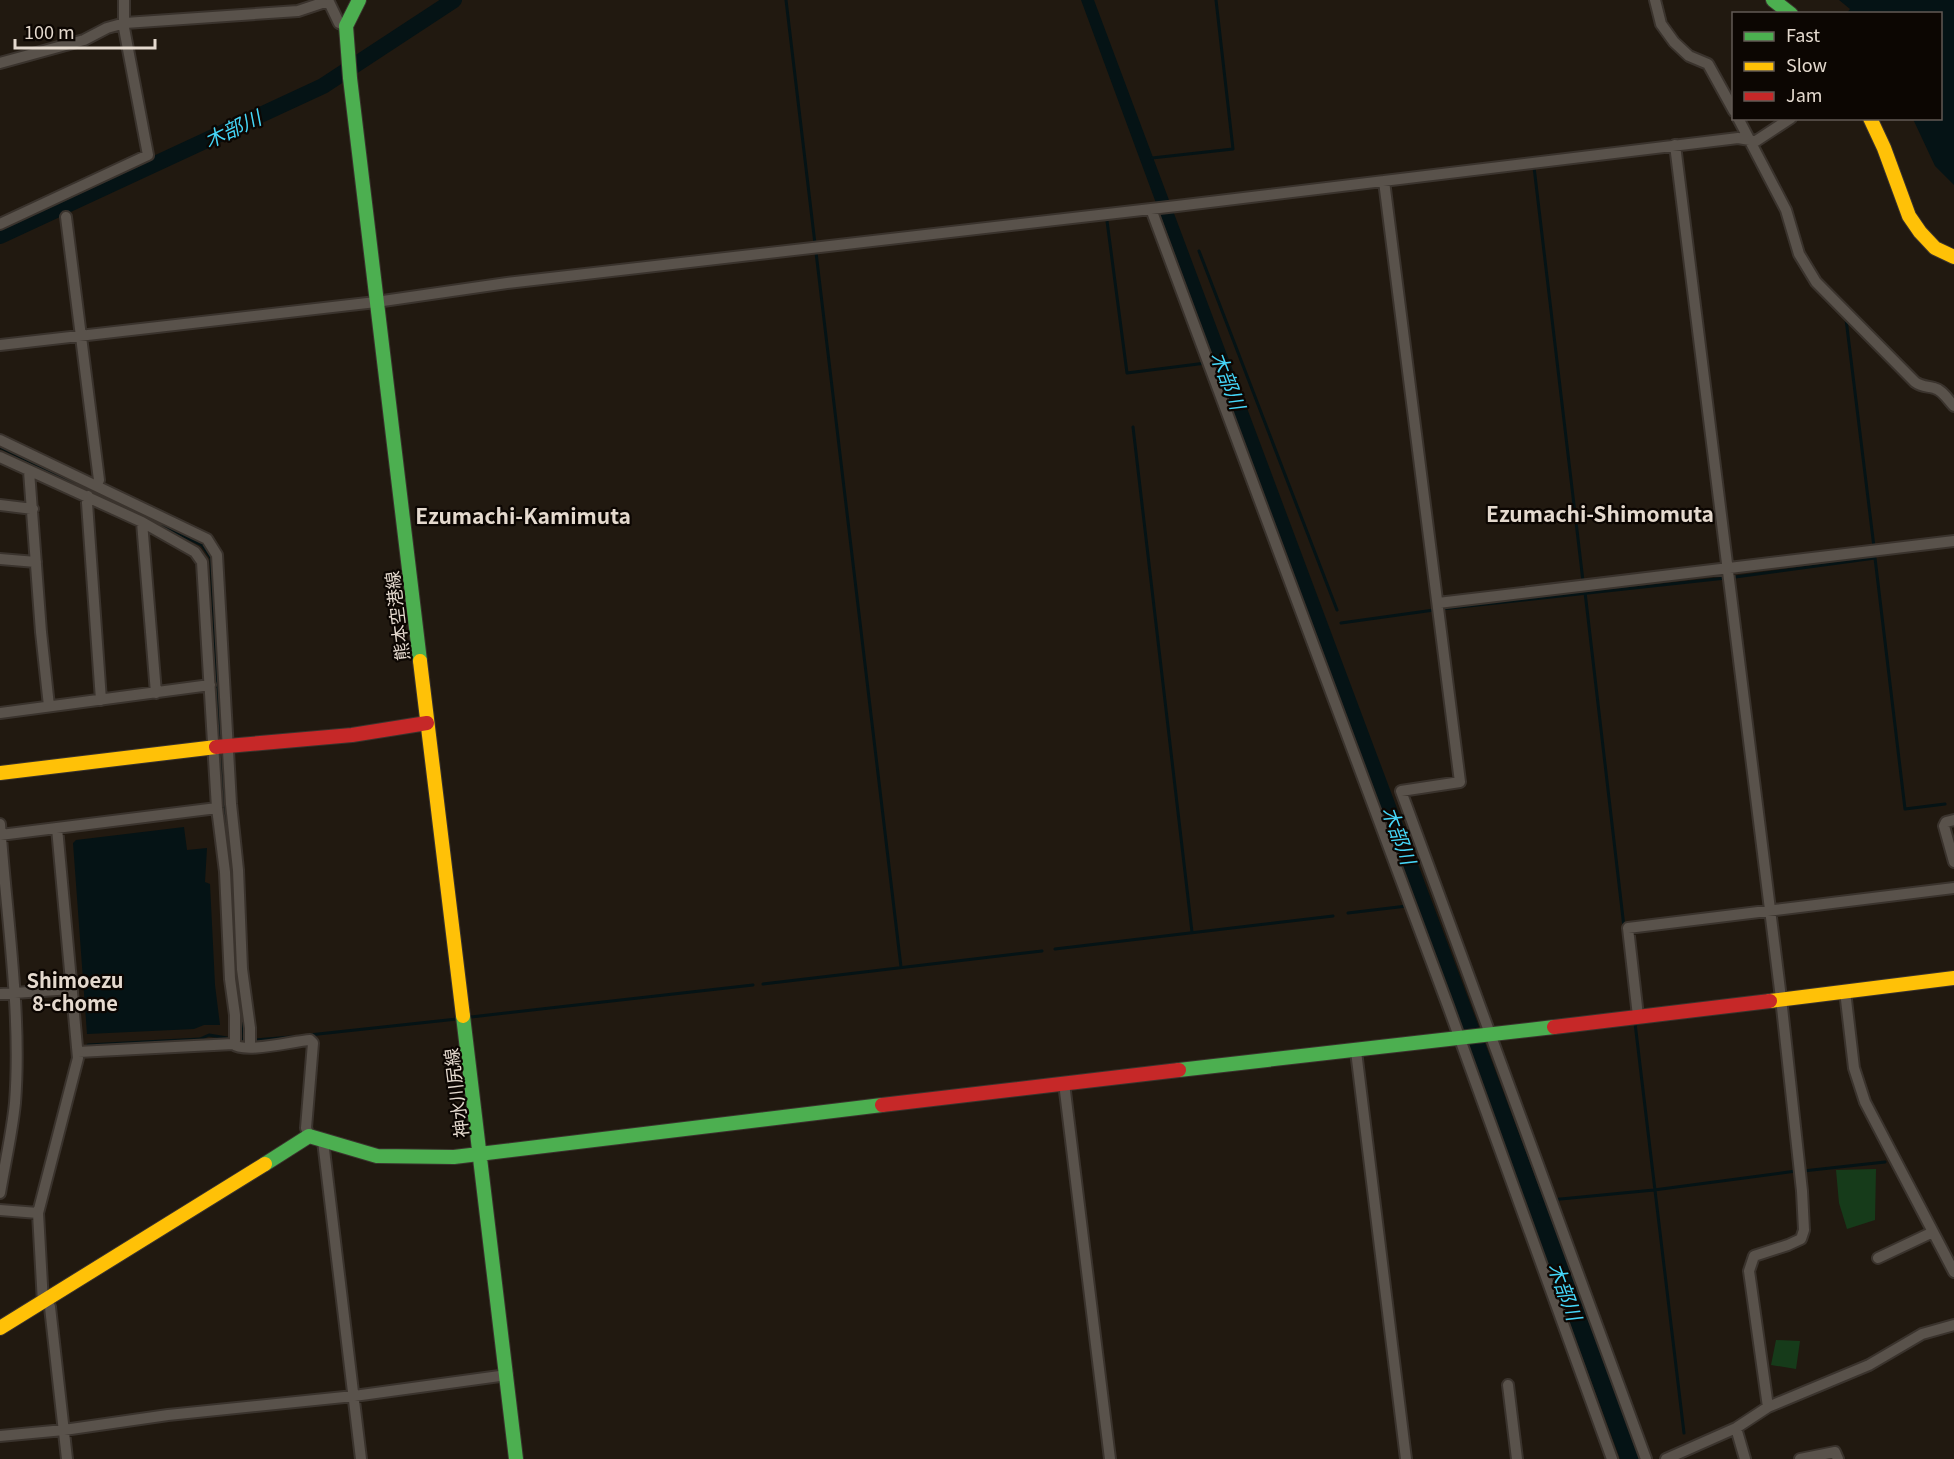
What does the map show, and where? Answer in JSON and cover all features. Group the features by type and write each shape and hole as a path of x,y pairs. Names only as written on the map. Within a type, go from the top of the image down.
{"main road":[{"path":"346,27 359,0"},
{"path":"1773,0 1788,12"},
{"name":"熊本空港線","path":"346,27 376,302 427,723"},
{"path":"1871,120 1884,148 1909,216 1935,248 1954,257"},
{"path":"0,773 221,746 352,735 427,723"},
{"name":"神水川尻線","path":"427,723 516,1459"},
{"path":"0,1328 309,1136 377,1156 454,1156 1064,1083 1356,1051 1954,978"}],"street":[{"path":"0,224 148,155 125,23 124,0"},
{"path":"0,63 84,40 106,28 125,23 298,10 328,0 339,23 346,27"},
{"path":"1655,0 1661,24 1674,42 1689,56 1708,64 1732,107"},
{"path":"1739,120 1786,210 1799,254 1816,282 1915,382 1941,391 1954,406"},
{"path":"0,345 376,302 507,283 1384,182 1675,145 1738,138 1756,141 1788,120"},
{"path":"1675,145 1729,569 1800,1171 1804,1230 1801,1239 1754,1256 1749,1271 1768,1407"},
{"path":"1384,182 1460,782 1401,791 1646,1459"},
{"path":"1153,209 1612,1459"},
{"path":"66,217 99,480 97,485"},
{"path":"0,440 207,539 217,555 221,746 217,808 224,851 230,979 235,1015 233,1044"},
{"path":"0,457 142,522 195,552 202,562 210,685 231,804 240,901 242,969 250,1028 250,1047"},
{"path":"28,471 49,706"},
{"path":"88,496 101,700"},
{"path":"0,505 33,509"},
{"path":"142,522 156,693"},
{"path":"1438,603 1954,541"},
{"path":"0,559 36,562"},
{"path":"0,713 210,685"},
{"path":"0,835 217,808"},
{"path":"1954,820 1947,822 1944,826 1954,862"},
{"path":"0,824 16,1056 15,1103 0,1193"},
{"path":"57,828 78,1052 38,1213 45,1301 51,1307 67,1459"},
{"path":"1638,1016 1628,928 1954,888"},
{"path":"0,994 71,989"},
{"path":"1845,992 1854,1068 1865,1102 1954,1272"},
{"path":"78,1052 233,1044 239,1047 250,1047 309,1040 313,1042 306,1128 309,1136"},
{"path":"1356,1051 1406,1459"},
{"path":"1064,1083 1110,1459"},
{"path":"323,1141 361,1459"},
{"path":"0,1210 38,1213"},
{"path":"1878,1258 1933,1232"},
{"path":"1666,1459 1736,1428 1768,1407 1869,1365 1922,1334 1954,1325"},
{"path":"0,1436 64,1430 168,1415 354,1396 507,1375"},
{"path":"1508,1385 1517,1459"},
{"path":"1736,1428 1745,1459"},
{"path":"1800,1459 1835,1452 1838,1459"}],"green space":[{"path":"1876,1169 1875,1220 1847,1229 1839,1203 1836,1170"},
{"path":"1776,1340 1800,1341 1796,1369 1771,1365"}],"water":[{"path":"1081,0 1094,0 1641,1459 1620,1459"},
{"path":"1839,0 1954,0 1954,185 1935,166 1913,120 1942,120 1942,12 1848,12 1850,9"},
{"path":"184,827 187,850 207,848 205,882 210,884 215,985 220,1025 204,1025 194,1029 87,1034 73,843 76,840"}],"waterway":[{"name":"木部川","path":"0,236 323,86 454,0"},
{"path":"786,0 901,967"},
{"path":"1152,158 1233,149 1216,0"},
{"path":"1534,167 1583,581"},
{"path":"1107,221 1127,373 1206,363"},
{"path":"1199,251 1337,610"},
{"path":"1846,319 1874,547"},
{"path":"1133,427 1192,932"},
{"path":"0,447 202,545 211,558 220,735"},
{"path":"1441,609 1735,577 1875,558 1905,809 1945,804"},
{"path":"1585,592 1624,927"},
{"path":"1341,623 1434,610"},
{"path":"220,760 234,898"},
{"path":"1348,913 1407,906"},
{"path":"1055,949 1333,916"},
{"path":"763,984 1042,951"},
{"path":"237,968 244,1039 239,1039"},
{"path":"471,1017 753,985"},
{"path":"309,1035 457,1019"},
{"path":"1635,1023 1684,1433"},
{"path":"88,1045 200,1039 209,1035 227,1038"},
{"path":"255,1040 303,1036"},
{"path":"1803,1171 1885,1162"},
{"path":"1540,1201 1654,1190 1796,1171"}],"traffic: fast":[{"path":"359,0 346,26 350,78 420,661"},
{"path":"1773,0 1788,12"},
{"path":"463,1016 516,1459"},
{"path":"1179,1070 1554,1027"},
{"path":"265,1164 309,1136 377,1156 454,1157 882,1105"}],"traffic: slow":[{"path":"1871,120 1884,148 1909,216 1935,248 1954,257"},
{"path":"420,661 463,1016"},
{"path":"0,773 216,747"},
{"path":"1770,1001 1954,978"},
{"path":"0,1328 265,1164"}],"traffic: jam":[{"path":"216,747 352,735 427,723"},
{"path":"1554,1027 1770,1001"},
{"path":"882,1105 1179,1070"}],"district":[{"name":"Ezumachi-Shimomuta","path":"1600,513"},
{"name":"Ezumachi-Kamimuta","path":"523,515"},
{"name":"Shimoezu 8-chome","path":"75,990"}]}
